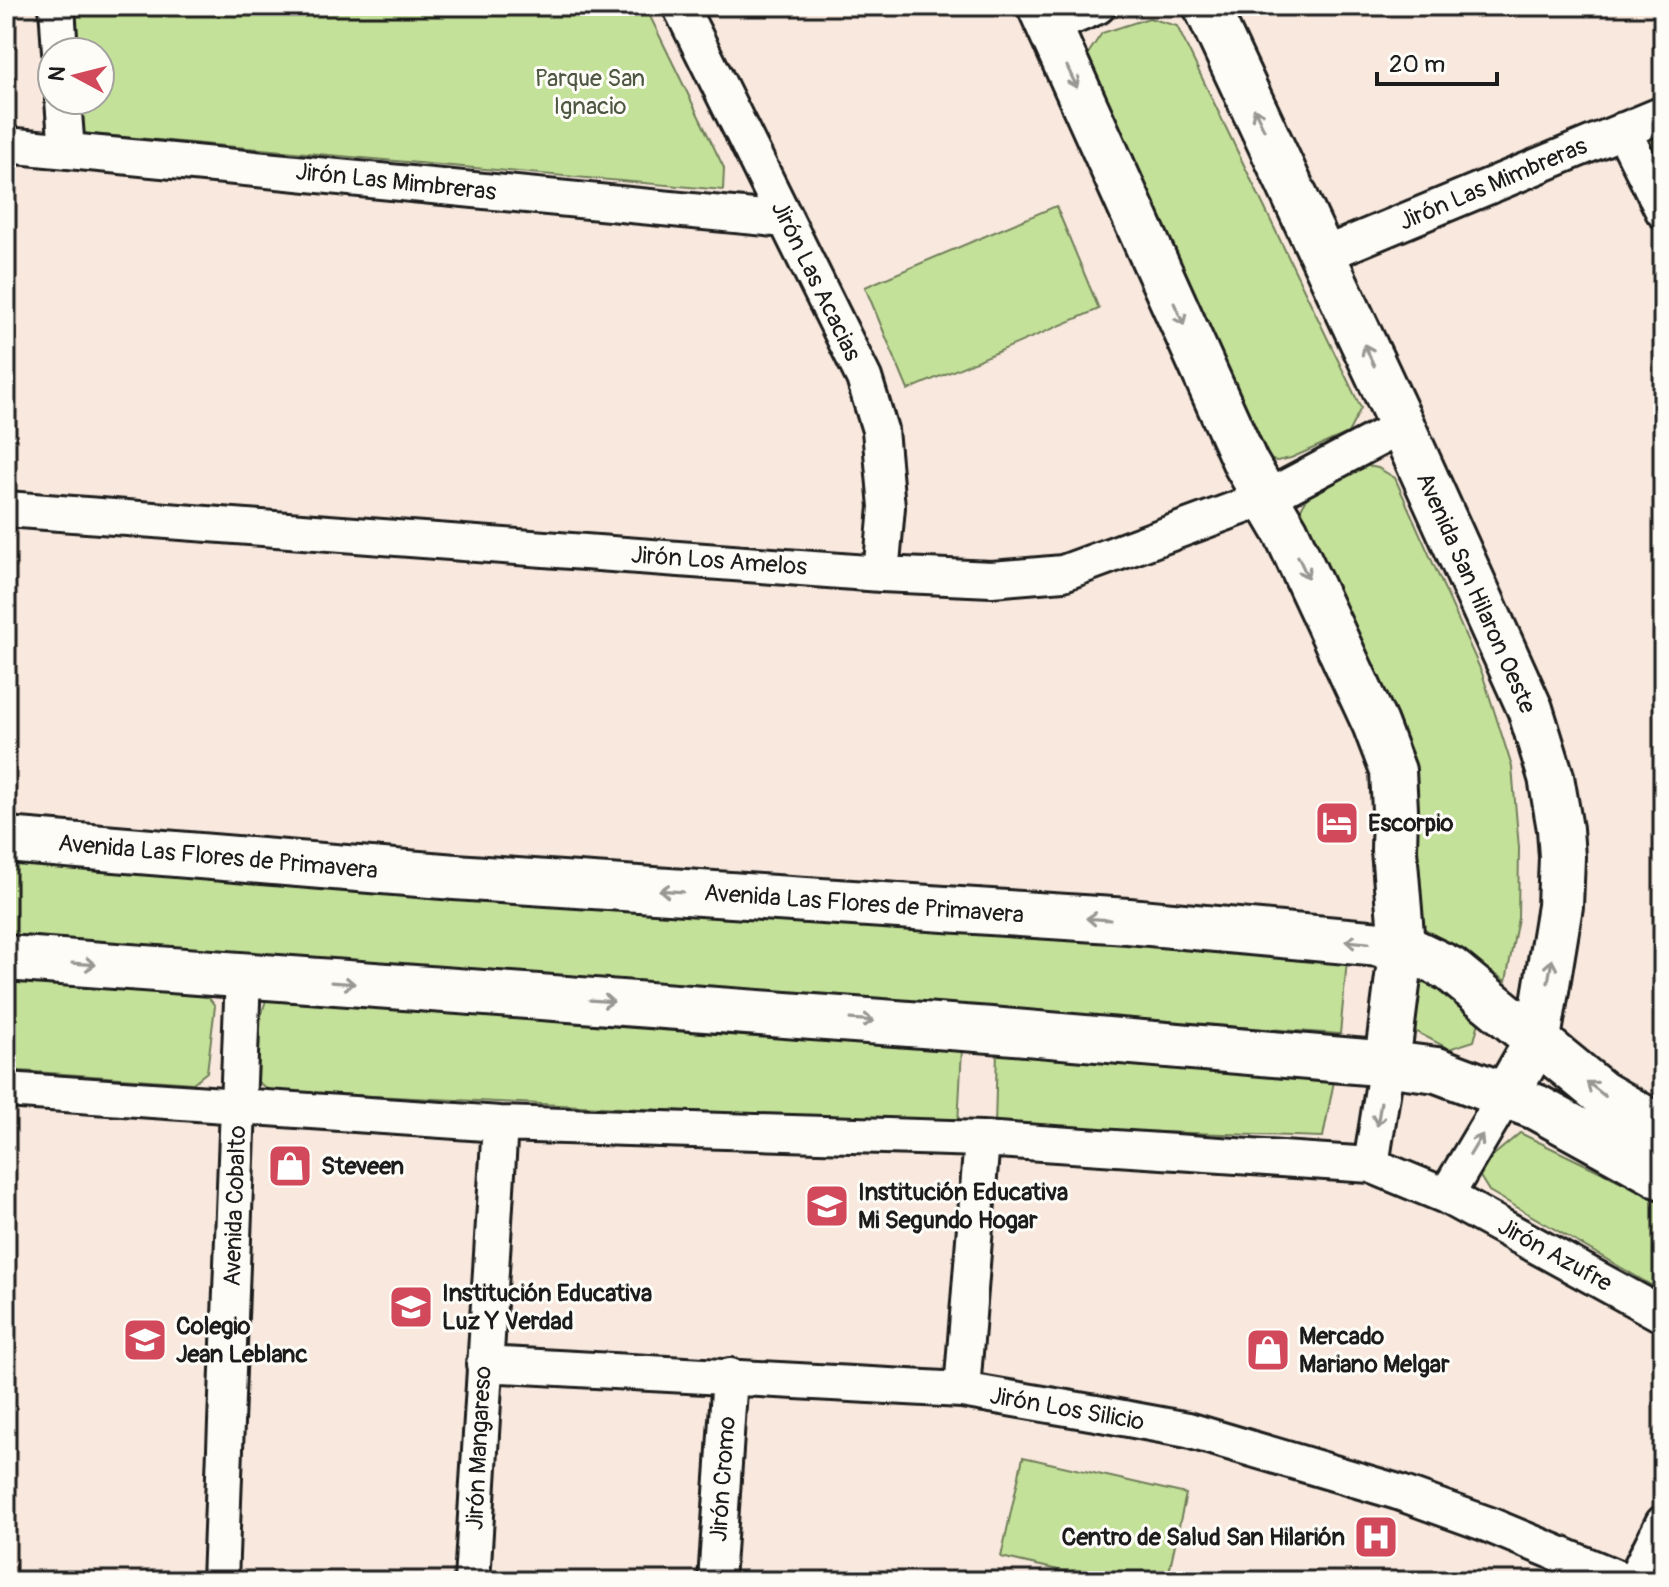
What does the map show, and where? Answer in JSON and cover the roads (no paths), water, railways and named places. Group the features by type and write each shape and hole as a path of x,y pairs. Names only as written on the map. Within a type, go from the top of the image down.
{"main road":[{"name":"Avenida San Hilaron Oeste","path":"1206,6 1530,709 1551,777 1562,857 1560,906 1538,1039 1506,1095"},
{"path":"1045,16 1246,464 1286,532 1375,724 1393,771 1394,850 1402,946 1387,1063"},
{"name":"Avenida Las Flores de Primavera","path":"6,840 455,877 1128,921 1402,946 1450,969 1601,1093 1663,1129"},
{"path":"6,958 1006,1031 1387,1063 1437,1070 1536,1107 1663,1177"}],"street":[{"path":"57,6 59,36"},
{"name":"Jirón Las Acacias","path":"680,6 864,378 880,430 887,507 881,574"},
{"path":"1045,16 1098,6"},
{"name":"Jirón Las Mimbreras","path":"1323,255 1663,114"},
{"path":"64,116 67,151"},
{"path":"1623,130 1663,211"},
{"name":"Jirón Las Mimbreras","path":"6,145 786,220"},
{"name":"Jirón Los Amelos","path":"6,509 881,574 992,579 1063,573 1266,498 1402,426"},
{"name":"Avenida Cobalto","path":"220,1581 243,975"},
{"path":"1371,1165 1387,1063"},
{"name":"Jirón Azufre","path":"6,1090 500,1124 982,1139 1371,1165 1446,1196 1663,1315"},
{"name":"Avenida San Hilaron Oeste","path":"1446,1196 1506,1095"},
{"name":"Jirón Mangareso","path":"472,1581 500,1124"},
{"path":"962,1390 982,1139"},
{"name":"Jirón Los Silicio","path":"484,1364 962,1390 1188,1430 1398,1492 1487,1524 1625,1581"},
{"name":"Jirón Cromo","path":"716,1581 730,1376"},
{"path":"1634,1581 1663,1523"}],"place":[{"name":"Escorpio","path":"1337,823"},
{"name":"Steveen","path":"290,1166"},
{"name":"Institución Educativa Mi Segundo Hogar","path":"827,1206"},
{"name":"Institución Educativa Luz Y Verdad","path":"411,1307"},
{"name":"Colegio Jean Leblanc","path":"145,1340"},
{"name":"Mercado Mariano Melgar","path":"1268,1350"},
{"name":"Centro de Salud San Hilarión","path":"1376,1537"}],"park label":[{"name":"Parque San Ignacio","path":"590,92"}]}
